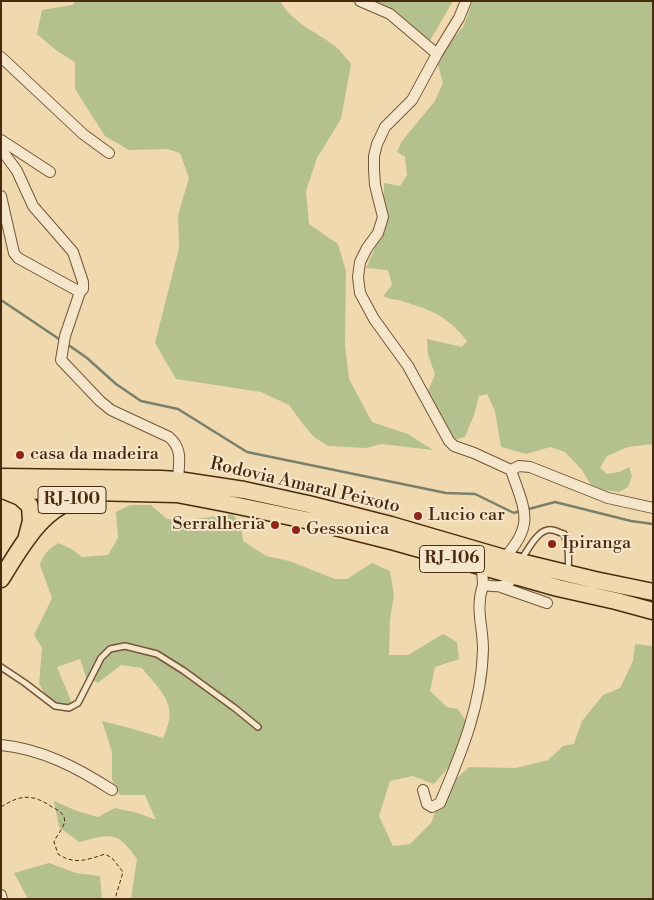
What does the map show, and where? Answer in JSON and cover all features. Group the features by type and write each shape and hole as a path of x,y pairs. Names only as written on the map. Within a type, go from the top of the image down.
{"main road":[{"name":"Rodovia Amaral Peixoto","path":"2,486 178,480 244,490 391,525 653,611"},
{"name":"Rodovia Amaral Peixoto","path":"2,486 177,494 279,514 395,542 482,567 513,566 568,574 653,592"},
{"name":"RJ-100","path":"2,486 20,497 30,506 31,521 26,538"},
{"name":"RJ-100","path":"1,579 26,538 40,522 70,500 84,496 132,493"}],"street":[{"path":"360,1 390,14 437,54"},
{"path":"466,1 459,18 412,100 386,127 377,144 374,156 375,185 383,218 378,233 360,262 358,276 360,293 374,319 408,366 449,441 454,446 511,470 525,518 523,533 515,546 509,583 501,587"},
{"path":"1,57 83,134 109,153"},
{"path":"1,140 50,172"},
{"path":"1,149 16,171 33,206 73,252 83,282 83,289 80,292 65,336 62,363 111,410 169,437 176,443 179,455 178,480"},
{"path":"1,196 14,253 18,258 80,292"},
{"path":"511,470 519,466 530,467 608,498 653,508"},
{"path":"423,790 428,804 432,807 440,803 473,718 483,649 478,609 483,585 482,567"},
{"path":"483,585 501,587 547,603"},
{"path":"1,745 22,747 52,757 85,772 112,790"}],"lane":[{"path":"513,566 538,535 546,530 552,530 564,534 569,554 568,574"},
{"path":"1,667 55,706 70,708 78,703 101,658 110,649 125,646 157,654 184,671 258,727"}],"path":[{"path":"1,806 23,797 34,797 61,813 65,822 54,842 58,854 66,860 73,861 84,861 105,854 112,858 123,872 115,899"}],"green space":[{"path":"76,1 280,1 292,16 305,27 335,46 351,64 341,119 317,158 306,191 309,224 338,244 346,271 345,345 349,379 372,422 408,434 433,450 381,444 366,448 328,446 314,437 289,405 261,392 176,379 155,343 179,248 178,215 189,178 180,153 167,149 129,150 105,136 75,89 75,62 57,51 37,34 42,10 72,5"},
{"path":"369,1 453,1 428,44"},
{"path":"473,1 653,1 653,444 628,447 607,456 600,468 607,474 619,472 629,467 632,476 628,487 619,492 604,490 591,485 582,470 565,452 550,447 526,454 501,447 495,411 487,394 479,396 465,437 450,441 427,394 435,374 428,355 427,339 462,347 467,341 447,320 440,316 415,305 383,296 392,285 388,270 366,268 379,237 384,183 400,186 407,175 405,157 397,152 402,141 435,101 443,83 437,61 463,27"},
{"path":"130,505 151,505 167,519 189,520 232,514 241,523 243,541 266,556 289,561 335,579 347,579 372,563 390,571 394,595 390,620 389,655 408,655 443,634 457,642 459,659 435,667 430,691 447,707 458,709 472,731 467,746 434,784 413,776 390,781 379,816 393,846 410,844 431,823 443,791 469,767 516,768 548,760 563,746 574,744 582,721 603,695 620,688 633,661 635,644 653,646 653,899 131,899 137,859 130,850 118,839 106,836 79,842 59,827 54,801 77,811 98,817 115,808 138,813 156,820 145,795 120,795 112,780 112,752 102,721 163,738 168,726 169,708 162,693 142,668 121,665 98,683 86,677 80,659 57,667 74,708 51,703 39,684 42,648 34,635 52,598 40,565 44,555 58,543 72,549 82,557 108,555 118,538 116,512"},
{"path":"49,863 76,873 100,876 102,899 28,899 14,873"}],"waterway":[{"path":"1,300 62,341"},
{"path":"67,344 87,358 116,384 141,401 178,409 247,452 446,493 475,494 514,513 520,511"},
{"path":"525,510 555,502 631,521 653,524"}],"place":[{"name":"casa da madeira","path":"20,455"},
{"name":"Lucio car","path":"418,516"},
{"name":"Serralheria","path":"275,525"},
{"name":"Gessonica","path":"296,530"},
{"name":"Ipiranga","path":"552,544"}]}
